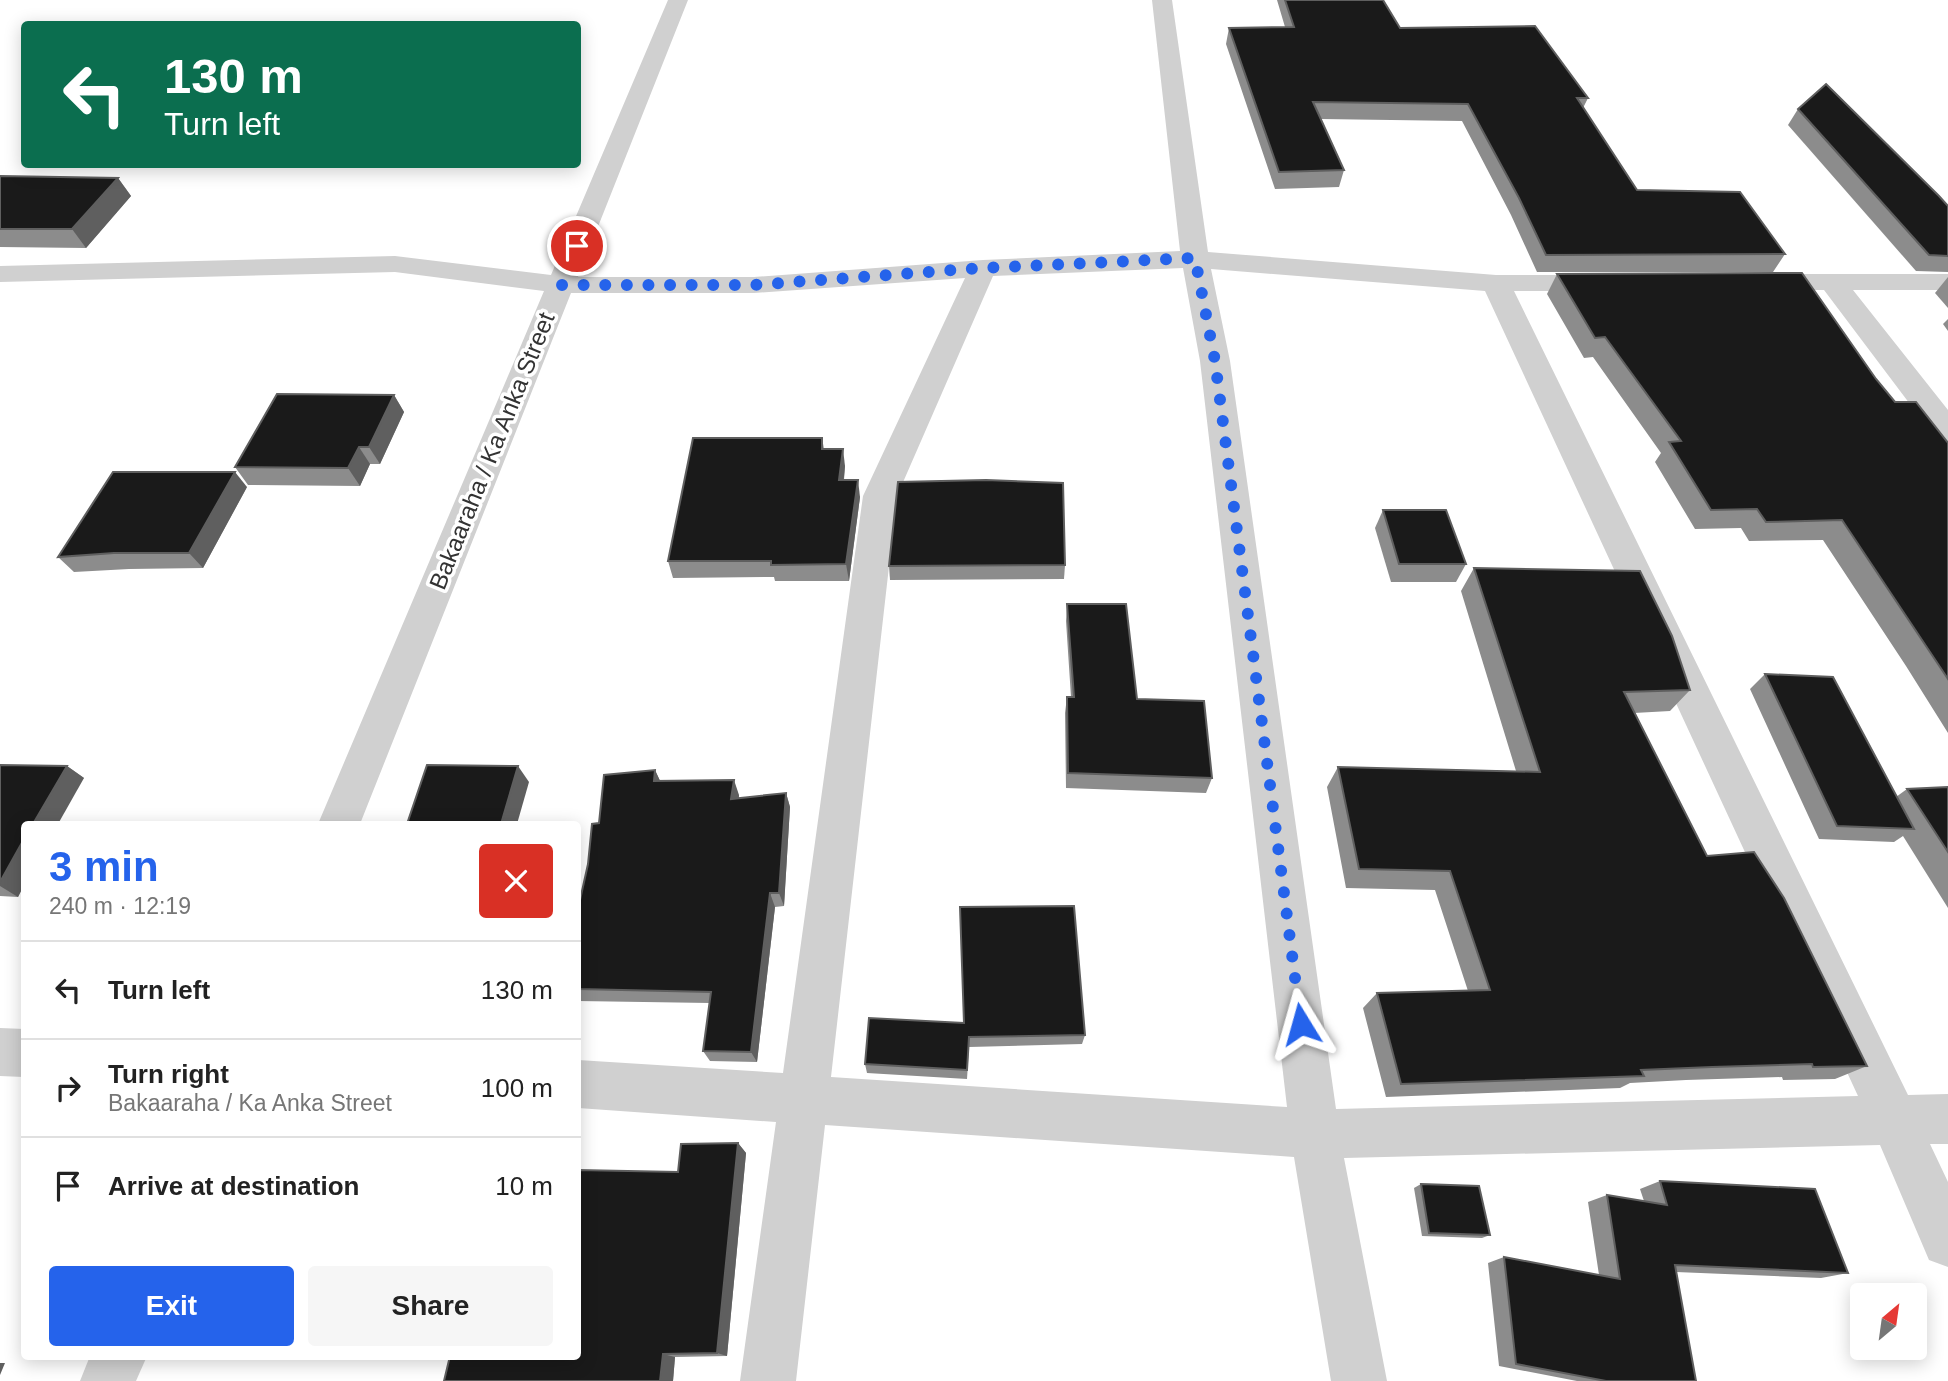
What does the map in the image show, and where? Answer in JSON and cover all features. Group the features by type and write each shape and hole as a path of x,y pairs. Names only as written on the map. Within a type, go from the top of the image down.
{"street":[{"name":"Bakaaraha / Ka Anka Street","path":"340,821 678,0"},
{"path":"1162,0 1195,258 1215,361 1315,1134 1359,1381"},
{"path":"0,274 395,264 561,285 754,285 982,268 1195,258 1496,283 1636,283"},
{"path":"768,1381 880,496 982,268"},
{"path":"1720,282 1948,282"},
{"path":"1832,282 1948,432"},
{"path":"1496,283 1893,1118 1948,1241"},
{"path":"0,1052 21,1053"},
{"path":"581,1084 1315,1134 1893,1118 1948,1119"},
{"path":"108,1381 116,1360"}],"building":[{"path":"1285,0 1383,0 1400,28 1535,26 1588,98 1577,98 1637,190 1740,192 1785,254 1546,255 1519,198 1468,104 1313,102 1344,170 1279,172 1229,28 1294,27"},
{"path":"1826,84 1948,206 1948,256 1929,255 1798,109"},
{"path":"0,176 118,178 72,229 0,229"},
{"path":"1802,273 1895,402 1916,402 1948,443 1948,679 1842,520 1766,522 1757,509 1711,510 1669,442 1681,441 1605,337 1595,338 1557,274"},
{"path":"277,394 394,395 369,447 359,447 348,468 235,467"},
{"path":"693,438 822,438 822,449 843,449 839,480 858,480 846,564 771,565 771,561 668,561"},
{"path":"113,472 235,472 189,553 114,553 58,557"},
{"path":"986,480 1063,483 1065,565 889,566 898,482"},
{"path":"1383,510 1446,510 1466,564 1399,564"},
{"path":"1474,568 1640,571 1672,636 1690,690 1624,692 1707,856 1754,852 1784,898 1867,1066 1813,1067 1812,1064 1712,1067 1641,1070 1644,1076 1401,1084 1377,993 1490,990 1450,871 1359,869 1338,767 1540,772"},
{"path":"1067,604 1126,604 1137,699 1204,701 1212,778 1068,773 1067,697 1074,697"},
{"path":"1765,674 1833,677 1914,829 1837,826"},
{"path":"0,765 67,766 35,821 21,821 21,844 0,882"},
{"path":"427,765 518,766 502,821 408,821"},
{"path":"655,770 654,781 734,780 731,799 786,793 779,893 770,893 751,1052 703,1051 711,992 581,989 581,896 588,864 592,824 599,823 604,775"},
{"path":"1948,787 1948,852 1907,789"},
{"path":"1074,906 1085,1035 969,1037 967,1070 865,1064 869,1018 964,1023 960,907"},
{"path":"738,1143 717,1353 663,1354 660,1381 444,1381 449,1360 581,1360 581,1170 678,1172 681,1144"},
{"path":"1660,1181 1815,1189 1848,1273 1675,1265 1696,1381 1606,1381 1516,1364 1504,1257 1620,1279 1607,1195 1667,1205"},
{"path":"1421,1184 1479,1186 1490,1235 1429,1233"}],"route":[{"path":"577,246 561,285 754,285 982,268 1195,258 1215,361 1301,1024"}]}
